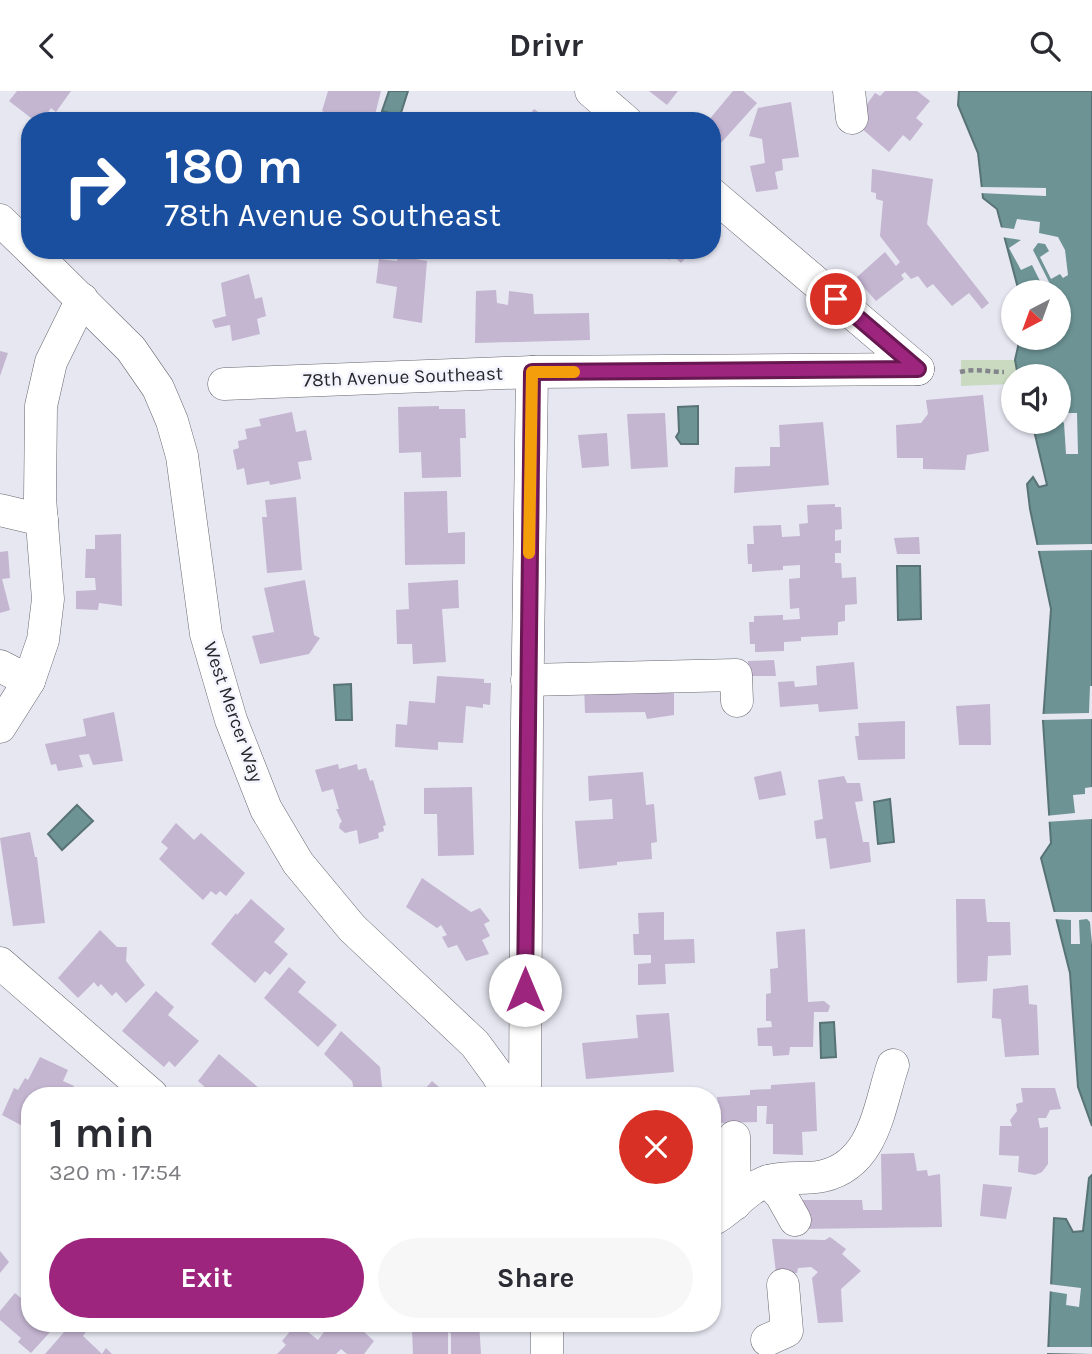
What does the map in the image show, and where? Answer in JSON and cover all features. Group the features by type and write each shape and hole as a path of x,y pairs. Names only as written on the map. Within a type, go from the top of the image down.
{"street":[{"path":"592,91 616,112"},
{"name":"78th Avenue Southeast","path":"224,384 532,372 918,369 721,202"},
{"name":"West Mercer Way","path":"0,220 21,241"},
{"name":"West Mercer Way","path":"40,259 131,349 158,389 172,421 182,456 206,634 231,720 266,809 298,863 352,928 475,1045 504,1087"},
{"path":"0,727 29,681 43,640 48,600 39,451 41,406 51,362 82,299"},
{"path":"525,1087 532,372"},
{"path":"0,510 42,520"},
{"path":"0,666 29,681"},
{"path":"527,680 736,675 737,701"},
{"path":"0,963 143,1087"},
{"path":"724,1212 750,1190 768,1181 822,1176 855,1159 873,1131 893,1065"},
{"path":"724,1212 734,1137"},
{"path":"768,1181 781,1195 794,1220"},
{"path":"767,1340 787,1331 783,1285"},
{"path":"547,1332 547,1354"}],"path":[{"path":"960,372 972,369 1001,372"}],"shaded area":[{"path":"389,91 408,91 401,112 382,111"},
{"path":"959,91 1092,91 1092,1126 1078,1087 1070,973 1041,858 1051,843 1043,721 1051,609 1027,484 1033,477 1039,487 1047,485 1035,434 1071,434 1071,364 1016,364 1015,360 1017,350 1071,350 1071,280 1016,280 997,209 983,198 978,153 958,105"},
{"path":"961,360 1015,360 1016,364 1001,364 1001,384 961,386"},
{"path":"698,406 698,444 681,444 676,437 679,432 678,407"},
{"path":"897,566 920,566 921,619 898,620"},
{"path":"351,684 352,720 336,720 334,685"},
{"path":"890,799 894,842 878,844 874,802"},
{"path":"77,805 93,821 62,850 48,834"},
{"path":"834,1022 836,1057 821,1058 820,1023"},
{"path":"1092,1175 1092,1354 1048,1354 1054,1218 1066,1219 1073,1232 1083,1231 1089,1178"}],"pier":[{"path":"978,187 1046,188 1046,196 979,193"},
{"path":"1017,219 1040,222 1039,233 1058,237 1065,250 1068,275 1063,278 1060,274 1051,279 1040,257 1049,251 1045,244 1038,243 1033,250 1048,280 1040,280 1032,265 1021,270 1009,248 1021,240 1001,237 998,227 1014,229"},
{"path":"1071,413 1077,413 1078,454 1066,454 1065,434 1071,434"},
{"path":"1092,544 1092,550 1035,551 1034,545"},
{"path":"1090,686 1092,719 1040,720 1040,714 1089,713"},
{"path":"1092,787 1092,819 1045,822 1045,816 1075,813 1073,795 1085,794 1085,788"},
{"path":"1051,912 1092,912 1092,945 1090,922 1087,919 1079,920 1080,944 1071,944 1071,920 1053,919"},
{"path":"1048,1284 1081,1288 1079,1307 1066,1305 1067,1294 1048,1291"},
{"path":"1045,1347 1092,1347 1092,1354 1045,1353"}],"building":[{"path":"17,91 71,91 56,112 51,108 48,112 23,112 9,101"},
{"path":"328,91 381,91 376,112 322,111"},
{"path":"649,91 678,91 667,105"},
{"path":"733,91 743,91 757,103 721,143 721,112 716,112"},
{"path":"885,91 917,91 930,101 916,118 923,124 910,141 903,135 889,152 854,122 875,93 880,96"},
{"path":"791,102 799,157 782,159 783,170 775,172 778,189 756,192 750,166 765,163 762,139 749,136 758,108"},
{"path":"872,169 933,179 927,224 989,303 982,309 969,293 952,306 933,284 927,288 918,276 911,279 905,272 901,275 904,279 876,301 856,278 885,252 896,266 900,262 880,236 883,201 876,199 876,193 871,192"},
{"path":"379,259 427,261 422,323 393,318 397,287 376,283"},
{"path":"249,274 255,299 262,297 266,316 257,319 260,334 232,341 230,325 215,328 212,320 226,316 221,283"},
{"path":"496,290 497,303 508,305 509,291 533,294 534,314 589,313 590,340 475,343 476,291"},
{"path":"0,351 8,353 0,376"},
{"path":"983,395 989,451 967,455 965,470 923,469 923,458 897,458 896,425 921,423 928,414 926,400"},
{"path":"439,406 439,409 465,409 466,438 460,438 461,477 422,478 421,452 399,453 398,407"},
{"path":"292,412 296,432 306,430 312,460 298,462 301,479 270,485 269,481 247,485 244,468 237,470 233,450 239,448 238,441 247,439 245,429 261,426 259,419"},
{"path":"665,413 668,467 631,469 627,414"},
{"path":"823,422 829,485 734,493 735,467 770,466 770,447 780,447 779,425"},
{"path":"607,433 609,466 582,468 578,435"},
{"path":"447,491 448,533 465,532 465,564 405,565 404,492"},
{"path":"296,497 302,570 267,573 262,517 267,517 265,500"},
{"path":"835,504 835,507 841,507 842,529 835,530 835,541 841,540 841,553 835,553 835,563 841,563 842,578 856,577 857,604 845,605 845,621 838,622 838,635 801,637 801,641 784,642 784,651 755,652 755,644 750,644 749,622 754,622 754,616 783,615 783,620 800,619 799,608 790,609 789,579 800,578 800,565 783,566 783,570 752,572 752,564 748,564 747,544 754,544 753,526 781,525 782,537 800,536 799,524 808,523 807,505"},
{"path":"121,534 122,606 99,603 98,610 76,609 76,591 96,590 95,578 85,578 86,549 95,549 95,535"},
{"path":"919,537 920,554 897,554 894,538"},
{"path":"8,551 10,578 2,579 10,610 0,613 0,552"},
{"path":"305,580 314,635 320,638 309,654 260,664 252,636 274,632 264,588"},
{"path":"458,580 459,608 442,609 446,662 413,664 412,644 397,644 396,610 409,609 408,583"},
{"path":"774,660 776,676 749,676 748,661"},
{"path":"854,662 858,709 819,712 818,704 780,707 778,682 794,681 795,687 817,685 816,666"},
{"path":"437,676 484,679 484,683 491,683 490,705 483,704 483,708 466,706 463,743 438,742 438,750 395,747 396,724 407,725 409,701 435,703"},
{"path":"674,682 674,715 647,719 645,712 585,713 584,683"},
{"path":"990,704 991,745 959,745 956,706"},
{"path":"114,712 123,761 93,765 89,754 79,755 83,767 58,771 56,764 51,765 45,744 86,736 83,719"},
{"path":"905,721 905,759 858,760 855,736 859,736 858,723"},
{"path":"338,764 339,769 357,764 358,770 366,768 370,781 373,780 386,825 383,826 384,831 378,833 379,838 359,844 357,830 345,833 339,828 342,822 336,809 339,809 333,789 322,792 315,770"},
{"path":"781,771 786,795 759,800 754,777"},
{"path":"643,772 646,805 654,804 657,842 651,843 652,859 579,869 575,821 613,819 612,799 589,801 588,776"},
{"path":"844,776 847,783 860,783 863,801 855,802 863,842 869,842 871,862 830,869 826,838 816,839 814,821 823,819 818,780"},
{"path":"472,787 474,855 438,856 437,814 424,814 424,788"},
{"path":"176,823 194,840 201,833 245,873 226,896 220,891 216,895 211,891 203,900 159,859 168,848 161,842"},
{"path":"30,832 37,857 45,923 13,926 0,838"},
{"path":"422,878 471,912 480,908 490,921 484,924 490,936 482,940 489,954 466,961 457,945 448,948 442,937 447,935 441,925 437,928 406,907"},
{"path":"251,899 285,929 274,942 288,954 270,975 265,971 255,983 211,944"},
{"path":"956,899 985,899 987,922 1010,922 1011,955 988,956 987,981 957,983"},
{"path":"664,912 664,940 694,939 695,963 665,964 666,984 638,985 638,964 651,963 651,955 634,955 633,934 639,934 638,913"},
{"path":"805,929 808,1002 824,1001 830,1006 828,1012 814,1012 813,1047 790,1047 789,1055 773,1056 772,1046 758,1046 757,1028 772,1027 771,1021 766,1021 766,994 771,993 770,969 778,968 776,932"},
{"path":"100,930 117,947 127,947 126,961 145,985 126,1003 116,992 112,996 101,984 98,987 94,982 78,998 58,978"},
{"path":"289,967 306,982 298,992 337,1025 318,1047 264,998"},
{"path":"1028,985 1029,1004 1037,1005 1039,1055 1005,1057 1001,1019 992,1018 993,989"},
{"path":"156,991 174,1007 168,1015 199,1041 175,1067 169,1061 164,1067 122,1031"},
{"path":"669,1013 674,1072 586,1079 582,1043 638,1038 636,1015"},
{"path":"341,1031 380,1067 382,1087 353,1087 352,1081 324,1054"},
{"path":"219,1054 258,1087 205,1087 198,1081"},
{"path":"40,1057 68,1070 63,1081 74,1086 21,1087 21,1125 2,1115 14,1088 18,1090 25,1078 28,1080"},
{"path":"432,1081 439,1087 427,1087"},
{"path":"815,1082 817,1131 802,1132 803,1155 773,1154 773,1124 766,1124 767,1106 757,1106 757,1122 721,1123 721,1097 750,1095 750,1090 771,1089 771,1085"},
{"path":"1021,1088 1055,1088 1061,1109 1050,1110 1046,1118 1038,1118 1040,1128 1048,1127 1048,1164 1042,1172 1035,1175 1018,1172 1019,1156 999,1155 1000,1126 1012,1126 1010,1120 1017,1111 1016,1104 1023,1102"},
{"path":"914,1153 917,1171 927,1170 928,1176 940,1174 942,1227 800,1229 799,1200 862,1200 863,1210 882,1210 881,1154"},
{"path":"983,1184 1012,1187 1006,1219 980,1216"},
{"path":"830,1237 846,1249 842,1254 861,1271 841,1289 843,1322 818,1323 812,1278 818,1272 811,1267 798,1268 797,1273 776,1273 772,1239 825,1240"},
{"path":"0,1251 9,1262 0,1273"},
{"path":"15,1293 21,1298 21,1332 50,1332 31,1353 18,1342 21,1338 0,1320 0,1311"},
{"path":"64,1332 86,1332 83,1336 102,1354 45,1354"},
{"path":"290,1332 308,1332 318,1340 324,1332 364,1332 374,1341 364,1354 347,1354 341,1349 336,1354 277,1354 286,1345 282,1341"},
{"path":"412,1332 448,1332 448,1354 413,1354"},
{"path":"448,1332 480,1332 481,1354 451,1354 451,1333"}],"slow traffic":[{"path":"529,553 532,372 574,372"}],"route":[{"path":"525,990 532,372 918,369 836,299"}]}
